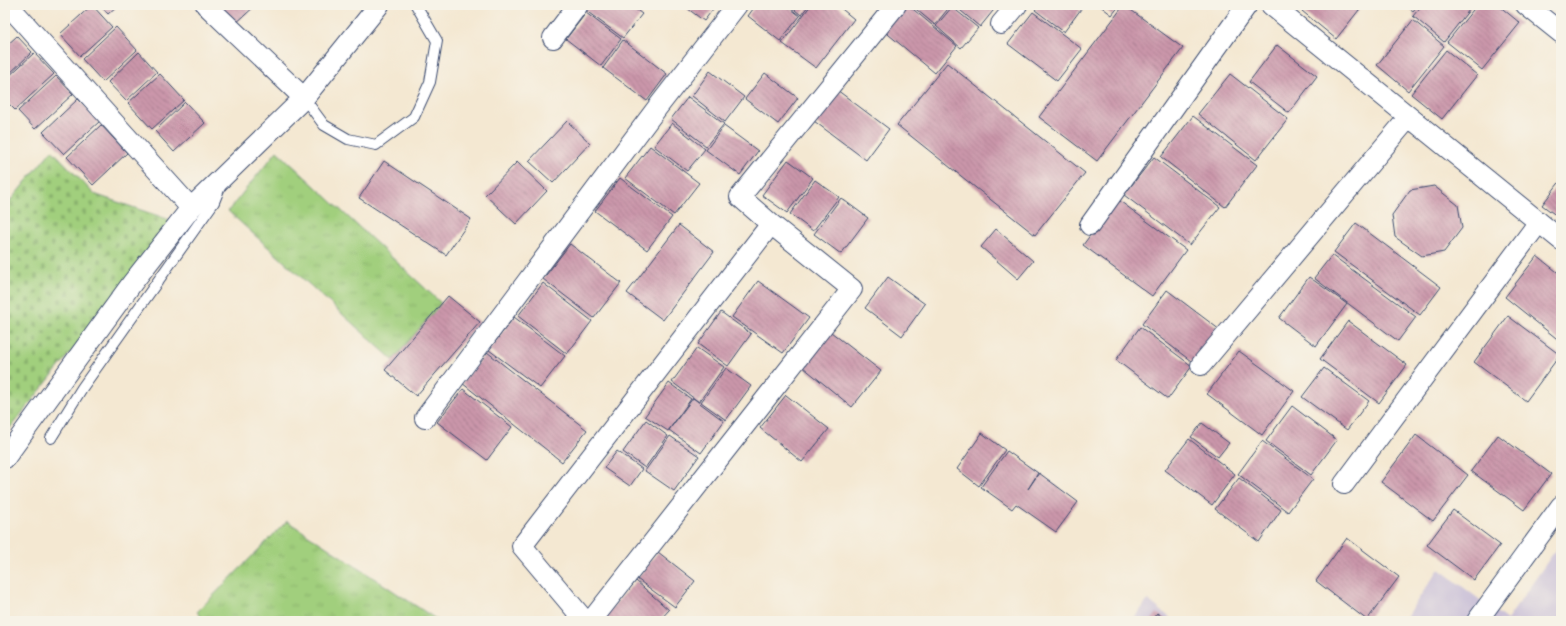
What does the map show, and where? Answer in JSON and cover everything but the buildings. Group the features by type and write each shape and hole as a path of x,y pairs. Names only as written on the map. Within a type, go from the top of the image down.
{"street":[{"path":"8,5 190,208"},
{"path":"206,5 304,98"},
{"path":"5,458 190,208 304,98 379,5"},
{"path":"553,38 578,5"},
{"path":"425,418 657,108 738,5"},
{"path":"591,621 852,289 740,197 896,5"},
{"path":"1001,24 1017,5"},
{"path":"1090,224 1247,5"},
{"path":"1271,5 1561,240"},
{"path":"1526,5 1561,33"},
{"path":"1201,365 1409,117"},
{"path":"1344,484 1539,222"},
{"path":"585,621 522,546 771,224"},
{"path":"1477,621 1561,506"}],"lane":[{"path":"304,98 324,125 348,140 376,145 414,117 430,82 437,41 416,5"},
{"path":"51,438 82,388 214,202 227,173"}],"shaded area":[{"path":"1561,542 1561,621 1403,621 1439,569 1507,620"},
{"path":"1148,600 1174,621 1132,621"}],"green space":[{"path":"52,150 94,194 176,222 5,434 5,207"},
{"path":"277,151 441,303 393,360 228,211"},
{"path":"287,521 439,621 205,621 197,612"}]}
